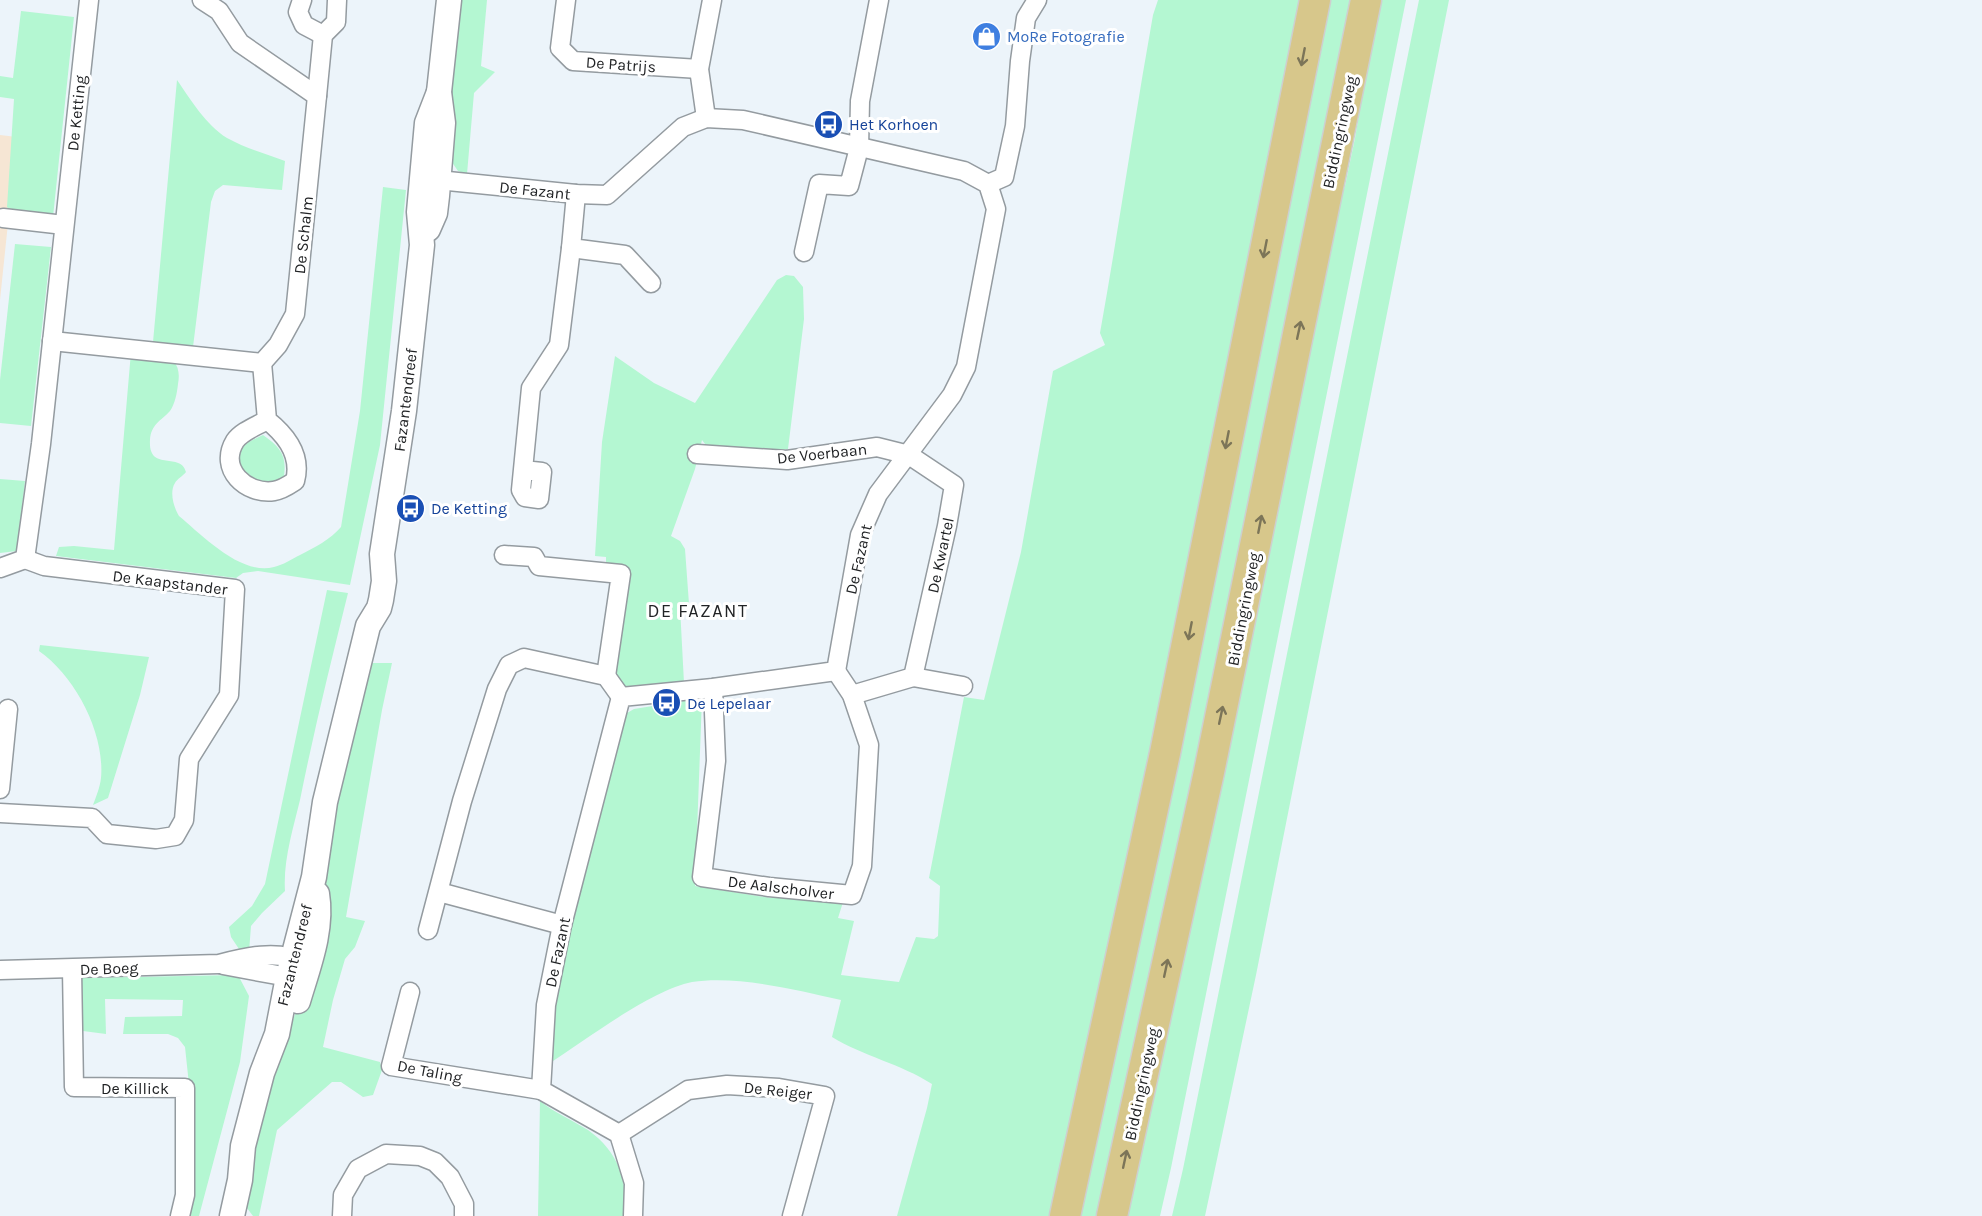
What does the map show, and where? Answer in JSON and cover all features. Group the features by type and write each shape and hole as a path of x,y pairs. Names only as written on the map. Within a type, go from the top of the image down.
{"main road":[{"path":"1065,1216 1165,753 1315,0"},
{"name":"Biddingringweg","path":"1112,1216 1212,761 1366,0"}],"street":[{"name":"De Ketting","path":"26,559 41,444 88,0"},
{"path":"202,0 219,11 240,43 317,96"},
{"path":"302,0 297,12 304,25 323,35"},
{"name":"De Schalm","path":"262,363 278,345 295,314 323,35 336,22 337,0"},
{"name":"Fazantendreef","path":"232,1216 240,1180 243,1146 255,1096 277,1034 295,1011 296,967 314,877 325,802 368,626 381,600 384,581 382,554 404,411 422,245 419,212 429,182 428,123 439,92 449,0"},
{"name":"De Patrijs","path":"566,0 560,48 573,61 699,69"},
{"path":"706,118 699,69 712,0"},
{"path":"804,252 819,184 849,186 859,148 860,101 879,0"},
{"path":"988,184 1004,177 1015,126 1026,18 1038,0"},
{"name":"De Fazant","path":"429,182 607,195 683,127 706,118 743,120 964,171 988,184 996,209 966,367 952,395 878,494 860,535 836,671"},
{"path":"523,470 531,388 559,345 576,194"},
{"path":"3,218 64,225"},
{"path":"571,248 625,255 651,283"},
{"path":"52,341 262,363 267,420"},
{"name":"De Voerbaan","path":"697,454 787,459 877,447 909,455"},
{"name":"De Kwartel","path":"909,455 954,485 913,677"},
{"path":"504,555 534,557 539,566 621,574 606,676"},
{"path":"0,568 26,559"},
{"name":"De Kaapstander","path":"0,813 92,818 107,834 156,839 175,836 184,820 189,759 229,695 235,589 44,566 26,559"},
{"path":"428,930 462,801 497,689 509,665 524,658 606,676 621,697 713,688 836,671"},
{"name":"De Aalscholver","path":"713,688 716,761 702,877 769,887 852,895 862,866 869,746 852,695 836,671"},
{"path":"852,695 913,677 963,686"},
{"name":"De Fazant","path":"541,1090 546,1005 562,925 621,697"},
{"path":"0,789 2,747 8,709"},
{"path":"439,892 562,925"},
{"name":"De Boeg","path":"0,970 219,964 252,956 296,967"},
{"name":"De Killick","path":"72,969 74,1087 185,1088 185,1195 180,1216"},
{"name":"De Taling","path":"410,992 391,1066 541,1090"},
{"name":"De Reiger","path":"619,1134 688,1090 727,1085 779,1088 825,1096 792,1216"},
{"path":"541,1090 619,1134 634,1184 633,1216"},
{"name":"Fazantendreef","path":"218,1216 228,1180 243,1146"},
{"path":"342,1216 343,1195 357,1169 386,1154 420,1156 435,1162 450,1177 464,1204 464,1216"}],"shaded area":[{"path":"0,135 17,137 0,300"}],"green space":[{"path":"458,0 487,0 481,66 495,72 474,93 467,174 458,171 447,155"},
{"path":"1158,0 1309,0 1059,1216 897,1216 932,1084 832,1037 841,1000 747,982 710,980 692,982 639,1005 550,1063 553,984 627,713 634,709 702,698 695,886 771,898 790,892 844,899 838,918 854,921 841,975 899,982 916,937 934,939 938,936 940,886 929,878 964,697 984,700 1021,552 1053,371 1105,345 1100,333 1146,55"},
{"path":"1328,0 1359,0 1104,1216 1079,1216"},
{"path":"1379,0 1406,0 1171,1168 1160,1216 1123,1216 1333,220 1345,186"},
{"path":"1419,0 1449,0 1256,975 1205,1216 1172,1216 1183,1169"},
{"path":"21,11 74,17 53,217 14,213 7,207 14,99 0,97 0,76 13,78"},
{"path":"177,80 199,112 219,133 241,145 285,161 282,190 223,185 215,191 211,202 193,347 153,342"},
{"path":"383,187 406,190 380,445 350,585 258,571 243,573 236,578 56,556 59,547 74,546 114,550 131,352 166,357 177,366 178,387 174,402 170,411 152,430 151,450 159,459 183,466 186,472 176,482 172,491 175,509 179,516 199,533 236,560 248,566 261,568 274,567 287,562 322,543 341,527 360,411"},
{"path":"15,244 51,247 31,426 0,423 0,380"},
{"path":"786,275 794,276 803,287 804,319 788,449 768,452 709,449 702,440 695,469 671,536 680,541 685,549 689,604 680,607 684,683 625,691 608,677 616,665 629,568 606,566 606,557 595,556 602,442 615,356 654,383 695,403 777,280"},
{"path":"263,435 281,452 285,469 284,476 266,483 241,469 240,461 243,447"},
{"path":"0,479 25,481 17,551 0,553"},
{"path":"327,590 348,593 289,845 285,891 251,926 249,952 241,952 231,937 229,927 252,906 265,884"},
{"path":"40,645 149,657 140,695 108,798 93,805 100,781 101,761 93,725 75,690 52,662 39,651"},
{"path":"371,663 392,663 346,917 365,921 355,947 345,959 323,1047 380,1062 382,1070 373,1095 363,1097 341,1082 332,1082 277,1130 259,1216 253,1216 244,1204 261,1104 301,999 322,860"},
{"path":"238,975 249,996 240,1062 199,1216 184,1216 195,1159 185,1047 178,1038 168,1034 123,1034 125,1017 182,1016 183,1000 105,999 106,1034 83,1031 77,1021 79,978"},
{"path":"540,1101 588,1130 614,1157 623,1179 626,1216 538,1216"}],"place":[{"name":"MoRe Fotografie","path":"986,36"},
{"name":"Het Korhoen","path":"828,124"},
{"name":"De Ketting","path":"410,508"},
{"name":"De Lepelaar","path":"666,703"}],"district":[{"name":"DE FAZANT","path":"698,611"}]}
